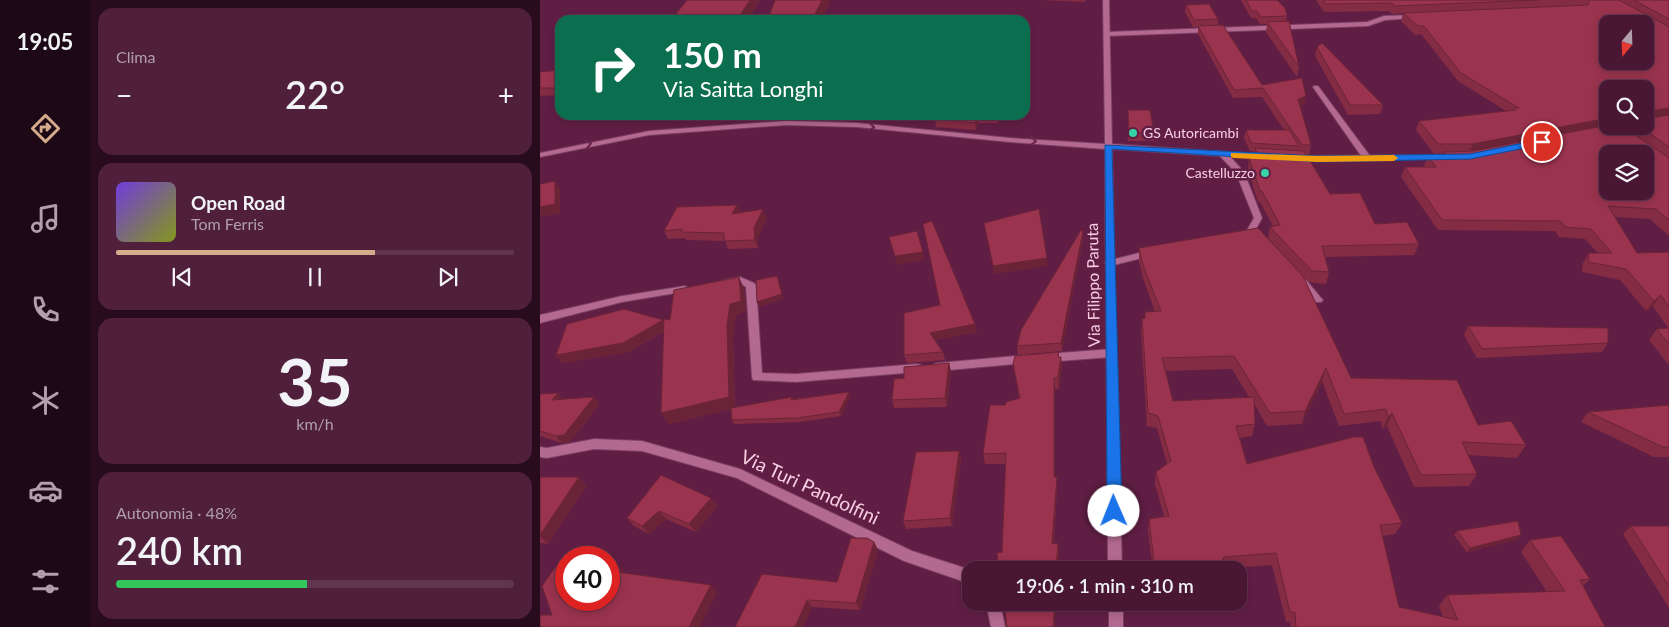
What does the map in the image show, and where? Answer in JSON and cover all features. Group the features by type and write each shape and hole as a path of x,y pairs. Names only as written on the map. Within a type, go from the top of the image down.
{"street":[{"name":"Via Filippo Paruta","path":"1106,0 1115,561"},
{"path":"1107,34 1368,24 1384,18 1424,16"},
{"path":"1316,87 1367,158"},
{"path":"540,155 649,133 786,123 857,125 1010,140 1274,157"},
{"path":"1223,154 1240,172 1258,218 1255,232 1230,237"},
{"path":"1292,158 1451,157"},
{"path":"1110,263 1164,250"},
{"path":"1294,273 1318,300"},
{"path":"713,284 740,280 751,285 757,377 796,378 1112,353"},
{"path":"540,319 622,299 695,287"},
{"name":"Via Turi Pandolfini","path":"540,452 547,453 594,444 642,446 740,474 909,556 962,574"},
{"path":"995,611 998,627"},
{"path":"1116,611 1116,627"}],"building":[{"path":"687,0 750,0 740,15 675,15"},
{"path":"775,0 822,0 814,15 769,15"},
{"path":"1246,0 1277,0 1285,8 1287,16 1261,17 1257,11 1252,11"},
{"path":"1323,0 1539,0 1395,6 1392,3 1326,4"},
{"path":"1590,0 1619,0 1647,15 1599,15 1599,70 1654,70 1654,19 1669,27 1669,108 1654,110 1654,80 1599,80 1599,120 1473,144 1438,144 1419,121 1516,110 1513,108 1519,108 1461,73 1424,26 1418,26 1403,13 1588,5"},
{"path":"1634,0 1669,0 1669,19"},
{"path":"1209,4 1218,19 1194,20 1186,5"},
{"path":"672,14 671,15 639,15"},
{"path":"1289,21 1299,67 1267,22"},
{"path":"1223,25 1262,85 1302,78 1306,96 1298,99 1311,145 1302,145 1263,88 1234,90 1198,26"},
{"path":"1322,43 1383,105 1350,105 1317,47"},
{"path":"555,70 555,88 540,88 540,72"},
{"path":"1128,110 1150,110 1154,133 1129,133"},
{"path":"1669,115 1669,147 1652,135 1654,135 1654,117"},
{"path":"945,120 976,120 975,123"},
{"path":"1599,127 1599,135 1635,135 1650,145 1599,145 1599,200 1654,200 1654,148 1669,158 1669,220 1656,209 1608,206 1637,253 1669,252 1669,307 1661,295 1654,301 1626,269 1588,262 1589,253 1612,253 1591,229 1565,227 1560,221 1442,220 1405,167 1436,167 1428,156 1446,155 1444,152 1473,151"},
{"path":"1246,130 1289,130 1299,146 1251,143"},
{"path":"1255,148 1304,151 1330,194 1360,193 1375,224 1407,222 1419,244 1322,246 1329,272 1312,271 1270,227 1280,225 1262,191 1260,191 1249,158 1259,158"},
{"path":"555,181 555,204 540,207 540,184"},
{"path":"737,205 732,214 763,209 754,228 755,240 724,241 724,233 682,232 682,229 664,231 677,207"},
{"path":"1039,209 1047,258 993,266 984,223"},
{"path":"932,221 975,324 930,333 943,352 904,355 904,313 940,305 923,224"},
{"path":"1258,228 1303,276 1351,378 1457,380 1478,425 1511,421 1526,445 1462,442 1477,474 1421,475 1392,413 1388,417 1386,409 1344,414 1326,368 1305,411 1270,413 1234,356 1162,358 1173,401 1254,397 1255,424 1236,426 1247,464 1354,437 1363,437 1374,467 1402,523 1380,525 1399,607 1458,620 1447,595 1565,591 1530,540 1561,536 1590,579 1580,580 1605,627 1296,627 1295,612 1290,612 1276,553 1224,557 1222,561 1154,561 1149,519 1169,516 1156,472 1171,461 1158,416 1148,413 1142,319 1145,318 1145,312 1161,311 1143,265 1139,248"},
{"path":"1081,230 1083,231 1061,343 1017,346 1021,330"},
{"path":"917,231 923,252 895,256 889,237"},
{"path":"777,276 782,294 757,302 756,280"},
{"path":"739,277 741,301 730,304 727,325 729,397 661,413 664,319 670,320 674,290"},
{"path":"624,309 663,320 623,343 556,355 567,324"},
{"path":"1468,326 1608,328 1608,343 1482,349"},
{"path":"1669,328 1669,344 1657,329"},
{"path":"1059,352 1058,357 1061,357 1058,378 1054,378 1054,477 1057,477 1052,544 1058,543 1057,561 998,561 997,553 1002,552 1006,453 983,454 990,405 1005,405 1006,402 1020,398 1013,364 1015,356"},
{"path":"949,363 945,398 892,400 894,379 904,378 904,367"},
{"path":"849,392 839,412 797,418 732,420 731,408 792,397 791,400"},
{"path":"558,393 552,400 594,397 564,435 556,436 540,431 540,394"},
{"path":"1669,405 1669,447 1663,447 1588,412"},
{"path":"959,451 950,518 903,521 916,452"},
{"path":"661,475 711,498 689,524 659,511 642,526 627,518"},
{"path":"540,477 579,477 540,535"},
{"path":"1518,521 1521,535 1470,548 1457,531"},
{"path":"1631,526 1669,526 1669,586"},
{"path":"851,538 867,538 874,542 856,603 807,600 795,627 735,627 762,574 837,582"},
{"path":"555,567 555,611 620,611 620,572 711,585 689,627 540,627 540,615 552,615 542,586"},
{"path":"1005,611 1054,611 1053,627 1007,627"}],"slow traffic":[{"path":"1234,155 1318,159 1394,158"}],"place":[{"name":"GS Autoricambi","path":"1133,133"},
{"name":"Castelluzzo","path":"1265,173"}],"route":[{"path":"1114,511 1108,146 1318,159 1470,157 1542,142"}]}
